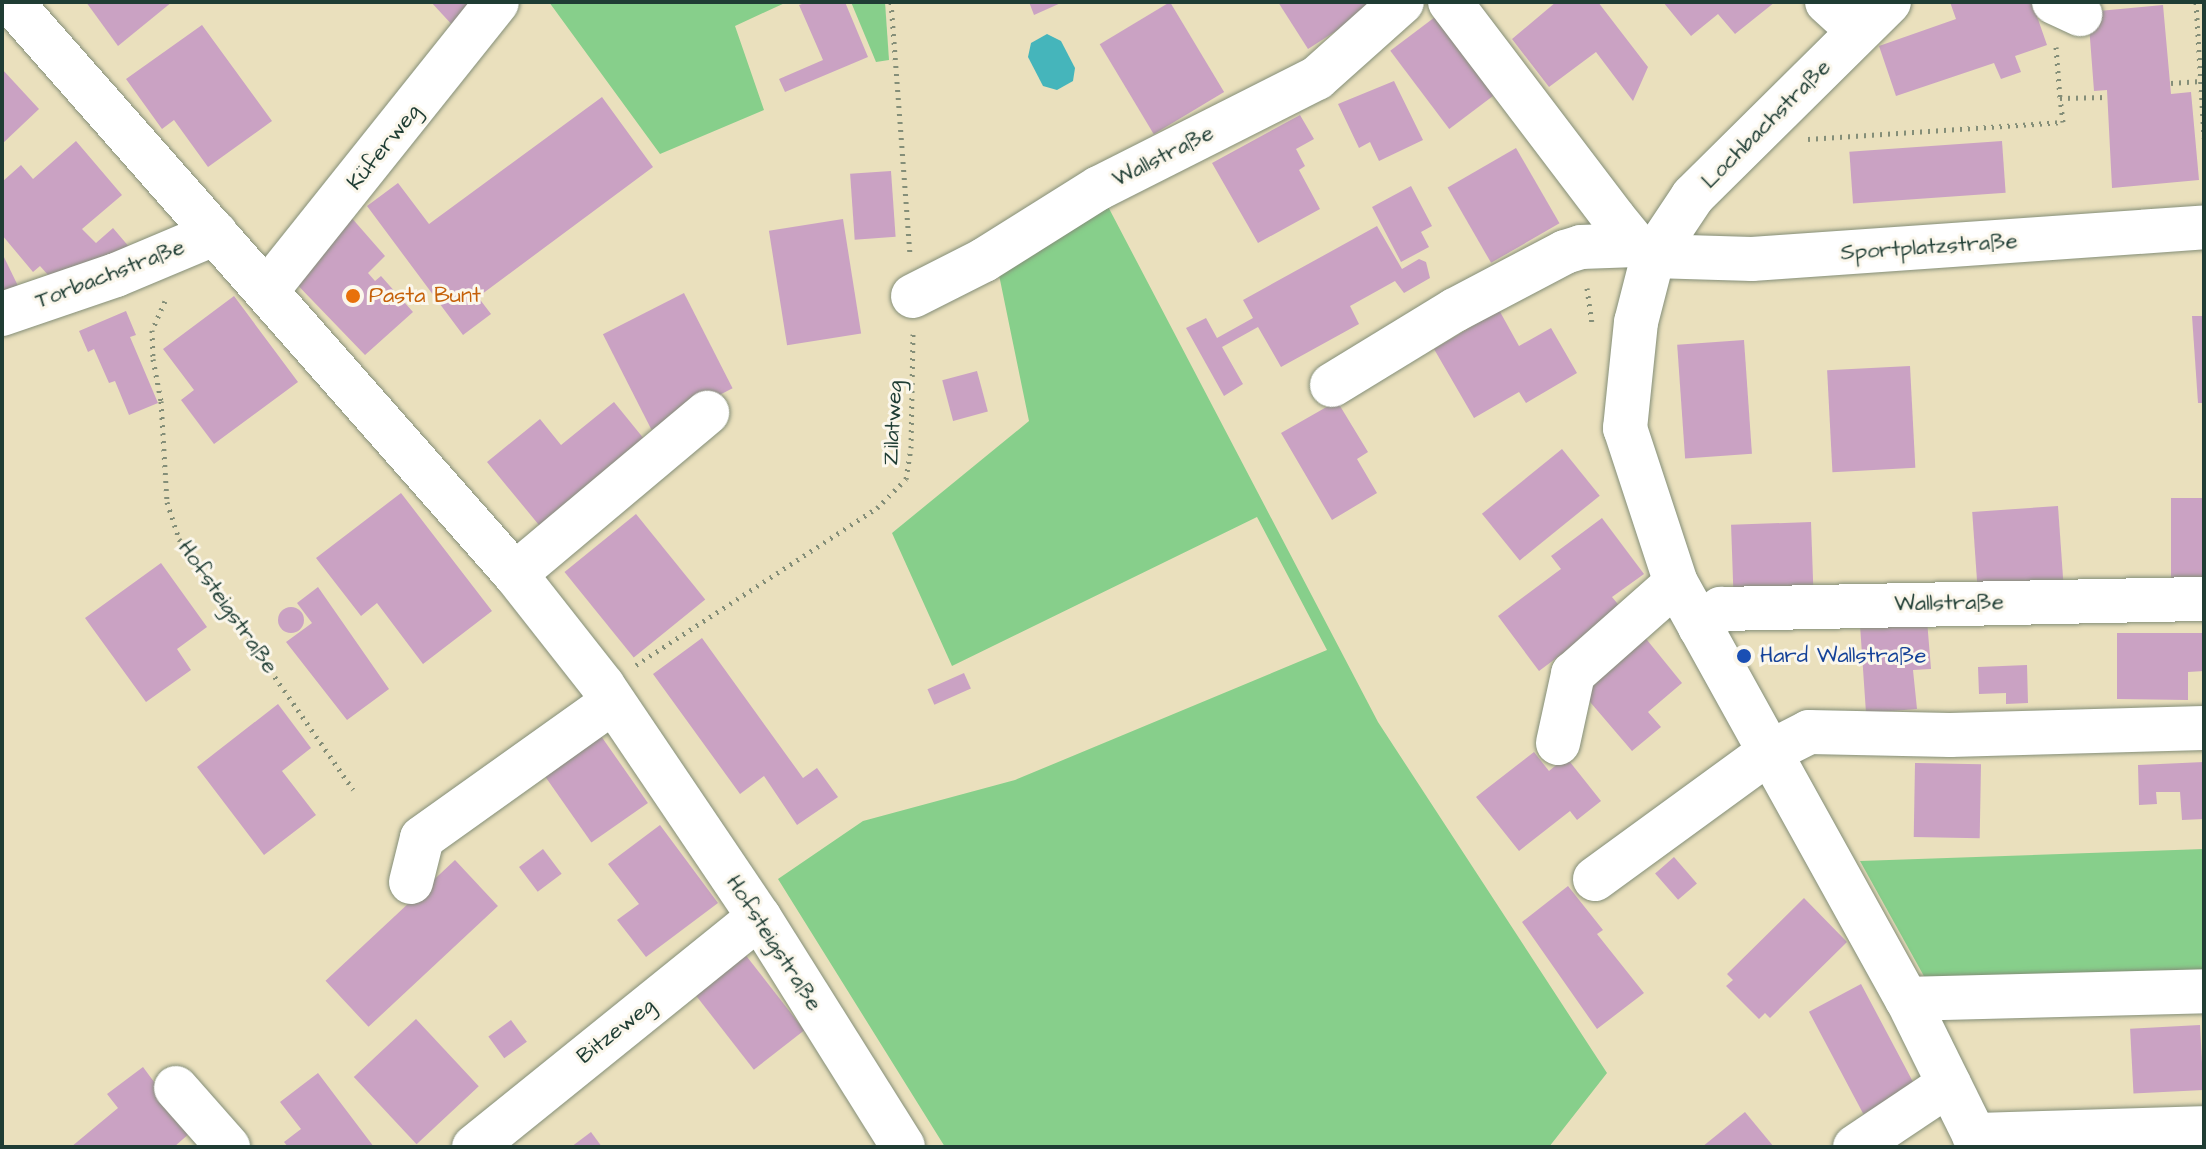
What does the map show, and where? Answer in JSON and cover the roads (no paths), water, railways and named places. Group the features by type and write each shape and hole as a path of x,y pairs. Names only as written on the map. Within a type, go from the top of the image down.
{"street":[{"name":"Hofsteigstraße","path":"11,2 268,289 515,574 608,694 759,917 903,1147"},
{"name":"Küferweg","path":"268,289 497,2"},
{"name":"Wallstraße","path":"913,296 984,260 1099,188 1317,78 1402,2"},
{"path":"1450,2 1644,250 1625,428 1676,583 1907,999 1977,1141 2204,1128"},
{"path":"1827,2 1874,17"},
{"name":"Lochbachstraße","path":"1644,250 1693,196 1874,17"},
{"name":"Sportplatzstraße","path":"1644,250 1750,260 2204,227"},
{"name":"Torbachstraße","path":"2,314 116,275 216,233"},
{"path":"1332,385 1455,310 1565,252 1581,247 1644,250"},
{"path":"515,574 707,413"},
{"path":"1558,743 1573,674 1676,583"},
{"name":"Wallstraße","path":"1700,627 1721,609 1864,594 2204,599"},
{"path":"411,882 422,838 608,694"},
{"path":"1595,879 1768,753 1809,732 1950,735 2204,728"},
{"name":"Bitzeweg","path":"474,1147 759,917"},
{"path":"1907,999 2204,991"},
{"path":"1855,1147 1949,1084"},
{"path":"176,1088 228,1147"}],"water":[{"path":"1047,34 1061,41 1075,68 1073,81 1057,90 1043,86 1028,57 1031,43"}],"place":[{"name":"Pasta Bunt","path":"353,296"},
{"name":"Hard Wallstraße","path":"1744,656"}]}
